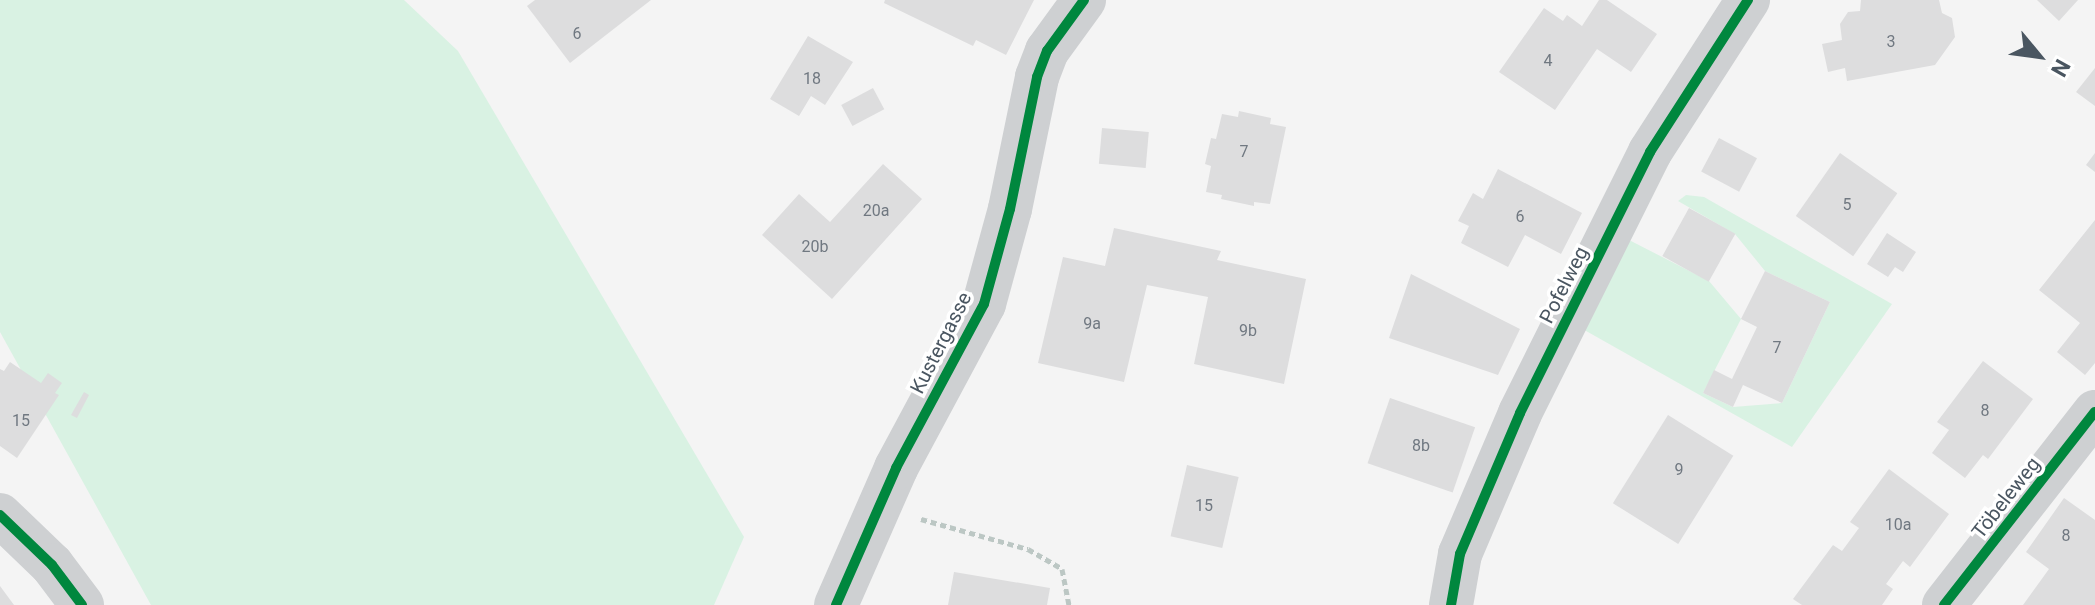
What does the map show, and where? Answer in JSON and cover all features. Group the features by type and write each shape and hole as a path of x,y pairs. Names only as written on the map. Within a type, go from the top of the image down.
{"street":[{"name":"Kustergasse","path":"836,605 896,468 984,304 1010,209 1037,77 1047,51 1084,0"},
{"name":"Pofelweg","path":"1451,605 1460,554 1520,413 1650,152 1748,0"},
{"name":"Töbeleweg","path":"1944,605 2095,412"},
{"path":"0,515 52,565 82,605"}],"path":[{"path":"910,516 1028,549 1062,569 1069,605"}],"green space":[{"path":"0,0 404,0 458,51 744,537 714,605 151,605 0,332"},
{"path":"1686,195 1704,197 1892,304 1792,447 1579,327 1623,243 1631,241 1709,281 1741,319 1703,393 1733,407 1782,403 1830,302 1765,271 1735,234 1678,201"}],"building":[{"path":"535,0 651,0 570,63 527,6"},
{"path":"885,0 1034,0 1006,55 976,40 973,46 884,3"},
{"path":"1599,0 1607,0 1657,34 1631,72 1597,49 1555,110 1499,72 1544,8 1563,21 1567,15 1582,26"},
{"path":"1861,0 1939,0 1942,13 1952,18 1955,37 1935,65 1847,81 1845,68 1828,72 1822,44 1842,40 1840,24 1848,12 1860,11"},
{"path":"2037,0 2078,0 2059,21"},
{"path":"808,36 853,62 825,105 811,96 799,116 770,99"},
{"path":"2095,68 2095,106 2076,92"},
{"path":"873,88 884,109 852,126 841,105"},
{"path":"1239,111 1271,118 1270,124 1286,127 1270,204 1254,202 1254,206 1221,199 1222,195 1206,192 1211,166 1205,164 1211,138 1216,139 1222,114 1238,117"},
{"path":"1102,128 1149,132 1146,168 1099,164"},
{"path":"1719,138 1757,158 1739,192 1701,172"},
{"path":"1840,153 1897,193 1853,256 1796,216"},
{"path":"2095,153 2095,172 2086,165"},
{"path":"883,164 922,199 832,299 762,235 799,194 830,222"},
{"path":"1498,169 1582,213 1561,254 1525,235 1508,267 1461,243 1469,226 1458,221 1473,193 1483,199"},
{"path":"1689,208 1735,234 1709,282 1662,256"},
{"path":"2095,220 2095,363 2085,375 2057,352 2080,323 2039,290"},
{"path":"1114,228 1221,251 1217,260 1306,279 1284,384 1194,364 1208,297 1147,285 1124,382 1038,363 1063,257 1105,266"},
{"path":"1887,233 1916,252 1903,272 1895,267 1888,277 1867,264"},
{"path":"1765,271 1830,302 1782,403 1743,385 1733,407 1703,393 1714,370 1732,379 1757,327 1741,319"},
{"path":"1411,274 1520,329 1498,375 1389,338"},
{"path":"1983,361 2033,399 1988,459 1983,455 1965,478 1932,453 1949,430 1937,422"},
{"path":"10,362 41,383 48,373 62,383 55,393 59,395 17,458 0,446 0,369 4,371"},
{"path":"84,392 89,395 77,418 71,415"},
{"path":"1390,398 1475,427 1453,493 1368,463"},
{"path":"1668,415 1733,456 1678,544 1613,503"},
{"path":"1187,465 1239,477 1222,548 1171,536"},
{"path":"1889,469 1949,514 1910,567 1903,561 1886,584 1893,589 1882,605 1802,605 1793,599 1833,545 1842,551 1859,528 1850,522"},
{"path":"2064,498 2095,520 2095,605 2023,605 2049,569 2026,552"},
{"path":"954,572 1050,588 1047,605 948,605"},
{"path":"0,586 14,605 0,605"}],"cycle path":[{"path":"836,605 896,468 984,304 1010,209 1037,77 1047,51 1084,0"},
{"path":"1451,605 1460,554 1520,413 1650,152 1748,0"},
{"path":"1944,605 2095,412"},
{"path":"0,515 52,565 82,605"}]}
